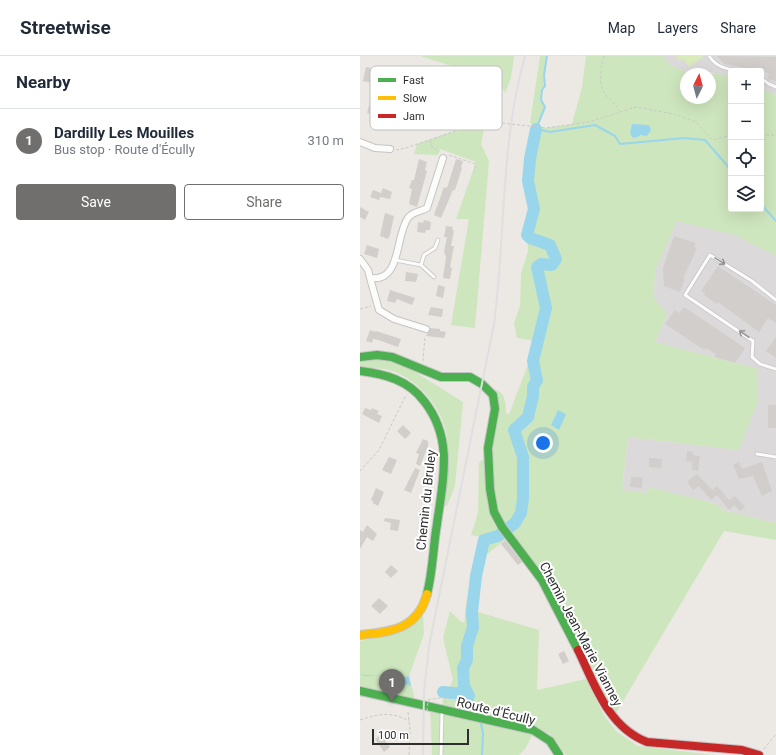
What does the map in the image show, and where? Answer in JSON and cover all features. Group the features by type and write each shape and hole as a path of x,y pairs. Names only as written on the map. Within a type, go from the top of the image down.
{"street":[{"path":"360,142 375,148 390,149"},
{"path":"370,278 379,279 386,276 391,270 406,221 415,212 428,208 443,158"},
{"path":"360,259 370,278 379,310 386,315 426,330"},
{"name":"Chemin Jean-Marie Vianney","path":"360,357 380,355 392,357 441,378 470,377 482,384 494,398 495,409 488,444 490,489 494,512 502,527 542,580 610,714 627,732 636,738 653,743 742,750 760,755"},
{"name":"Chemin du Bruley","path":"360,371 389,376 403,381 433,411 440,426 443,439 444,459 428,587 423,608 412,621 396,628 360,635"},
{"path":"360,691 407,703"},
{"name":"Route d'Écully","path":"407,703 444,707 533,730 550,741 559,755"}],"lane":[{"path":"709,56 714,63 729,68"},
{"path":"764,81 776,87"},
{"path":"421,264 424,255 435,248 438,240"},
{"path":"776,300 752,281 710,255 685,295 754,341 751,354 752,357 760,364 776,368"},
{"path":"395,260 421,264 434,277"},
{"path":"757,454 776,457"},
{"path":"441,755 444,707"}],"path":[{"path":"604,56 601,64 601,80 604,92 617,106 619,112"},
{"path":"502,123 546,128 589,122 636,108 674,114 696,122 713,140 728,136"},
{"path":"390,149 403,149 430,139 463,130"},
{"path":"764,134 776,136"},
{"path":"430,139 436,151 476,164 474,172"},
{"path":"360,308 377,305"},
{"path":"423,370 426,330"},
{"path":"360,471 378,450 410,387"},
{"path":"428,699 444,697 444,707"},
{"path":"428,702 428,711"},
{"path":"407,703 409,721 409,755"},
{"path":"360,720 377,714 389,713 409,721"},
{"path":"760,755 776,734"}],"shaded area":[{"path":"663,56 776,56 776,95 764,90 764,68 728,68 728,76 716,74 716,68 680,68 680,71 670,67 663,59"},
{"path":"676,220 735,235 776,256 776,523 722,510 716,504 649,487 647,493 622,490 628,437 739,450 758,369 655,342 667,314 654,298 655,271"}],"green space":[{"path":"420,56 514,56 511,78 505,93 502,87 502,66 452,66"},
{"path":"540,56 547,56 544,75 545,86 542,90 541,100 545,107 536,126 530,123"},
{"path":"586,56 663,56 663,59 670,65 680,70 680,104 716,104 716,74 728,76 728,212 764,212 764,90 776,95 776,256 735,235 677,221 655,271 654,298 667,314 655,342 758,369 758,401 739,450 628,437 622,490 647,493 649,487 716,504 722,510 776,523 776,540 724,531 613,718 542,580 504,532 505,540 486,555 475,611 539,630 537,690 586,679 605,717 617,732 638,746 715,755 566,755 550,734 536,728 525,749 519,755 432,755 430,704 442,706 444,689 448,690 453,680 443,638 450,611 461,622 465,622 466,605 474,565 481,544 485,538 471,535 478,513 479,463 482,460 488,460 493,389 500,392 504,398 506,413 509,414 537,341 517,338 514,323 520,306 521,273 528,251 527,231 534,209 528,181 530,159 536,127 546,128 572,124 582,87"},
{"path":"676,56 704,56 689,67 683,59 679,61"},
{"path":"460,130 484,130 481,144 489,161 475,328 451,325 469,219 456,219 476,162 440,149 438,155 414,154 417,144"},
{"path":"386,359 404,365 463,402 455,486 447,506 442,505 448,446 445,427 440,415 426,394 407,378 396,372 385,369 360,369 360,360"},
{"path":"423,615 424,634 409,676 415,700 360,686 360,641 403,631 417,622"}],"water":[{"path":"632,124 649,125 651,130 647,136 640,135 633,138 630,133"},
{"path":"558,410 566,414 559,430 551,425"},
{"path":"360,673 364,675 385,676 395,680 409,676 411,686 384,676 364,676"}],"building":[{"path":"717,56 776,57 776,81 768,79 769,73 764,72 764,68 744,68 724,64"},
{"path":"366,67 370,68 370,82 363,81"},
{"path":"370,102 370,114 367,113"},
{"path":"419,159 427,162 425,170 427,171 417,207 409,204 412,189 409,188 412,180 414,180"},
{"path":"456,159 463,161 462,168 455,190 453,190 441,218 434,215 444,187 447,188"},
{"path":"383,188 392,192 390,199 380,197 379,200 370,197 373,190 381,193"},
{"path":"360,207 369,212 365,220 360,217"},
{"path":"385,213 394,216 388,239 380,236"},
{"path":"424,220 431,222 430,230 426,230 425,233 417,232 418,222 423,223"},
{"path":"446,226 453,227 452,230 454,230 451,246 454,246 450,267 452,268 450,279 443,278 446,257 444,252 447,237 444,237"},
{"path":"674,236 696,243 694,247 697,248 683,279 685,279 680,292 664,286 663,268"},
{"path":"367,245 379,249 377,258 364,254"},
{"path":"718,266 776,305 776,323 768,318 759,332 718,302 717,304 704,295 705,293 701,291"},
{"path":"406,272 418,274 416,282 405,281"},
{"path":"438,285 445,287 443,298 436,296"},
{"path":"390,290 415,298 412,305 397,299 395,303 387,301"},
{"path":"431,307 443,309 442,317 428,315"},
{"path":"684,307 745,348 735,363 714,357 716,354 706,348 704,350 665,324 675,310 679,313"},
{"path":"430,328 440,329 440,331 446,332 444,338 426,336"},
{"path":"370,330 401,339 398,347 373,339 372,343 366,341"},
{"path":"776,337 776,358 766,351"},
{"path":"768,405 776,405 776,428 768,428"},
{"path":"365,408 371,410 372,408 379,411 377,414 382,416 379,423 362,414"},
{"path":"403,425 411,433 405,439 397,431"},
{"path":"423,439 428,441 428,446 420,466 416,464 419,454 416,453"},
{"path":"687,451 693,452 693,455 700,456 698,471 692,470 692,462 686,461"},
{"path":"389,457 397,460 391,474 382,470"},
{"path":"649,458 662,459 661,468 649,467"},
{"path":"739,462 742,469 762,462 772,491 762,496 753,476 739,479 733,465"},
{"path":"415,468 420,470 411,493 404,490"},
{"path":"697,474 712,490 717,486 729,500 735,496 745,507 740,511 734,505 729,510 717,495 711,500 699,486 693,490 687,482"},
{"path":"631,477 643,478 642,488 630,487"},
{"path":"376,488 384,492 378,506 371,500"},
{"path":"385,518 400,520 398,531 390,530 391,523 384,521"},
{"path":"367,525 377,534 373,541 367,537 360,549 360,530 363,532"},
{"path":"505,540 522,562 518,565 501,544"},
{"path":"391,565 398,571 391,578 385,572"},
{"path":"379,598 388,606 380,614 371,606"},
{"path":"564,651 569,661 563,664 558,654"},
{"path":"381,735 390,747 384,752 375,739"}],"waterway":[{"path":"547,56 544,75 545,86 542,90 541,100 545,107 536,129 550,132 595,125 615,136 620,144 684,138 705,140 728,167"},
{"path":"469,696 464,686 463,668 467,660 467,646 473,627 472,612 476,576 484,540 498,536 515,523 521,513 523,499 523,457 514,430 528,417 533,396 533,387 537,380 533,361 546,308 537,267 541,264 552,265 556,259 550,245 530,238 527,235 534,209 528,181 530,159 536,129"},
{"path":"764,207 776,221"},
{"path":"443,692 465,694 469,696"},
{"path":"469,696 477,706 478,714"},
{"path":"480,719 483,733 482,755"}],"railway":[{"path":"423,755 424,692 429,646 494,324 498,290 507,156 511,122 525,56"}],"traffic: fast":[{"path":"360,357 377,355 392,357 441,377 470,377 482,384 493,395 495,409 488,448 490,489 494,512 502,527 542,580 578,650"},
{"path":"360,371 387,376 411,388 424,401 440,430 444,460 442,492 431,577 427,594"},
{"path":"360,691 533,730 550,741 559,755"}],"traffic: slow":[{"path":"360,635 392,630 410,622 423,606 427,594"}],"traffic: jam":[{"path":"578,650 604,704 622,726 634,735 647,742 742,750 759,755"}],"place":[{"name":"Dardilly Les Mouilles","path":"392,702"}]}
